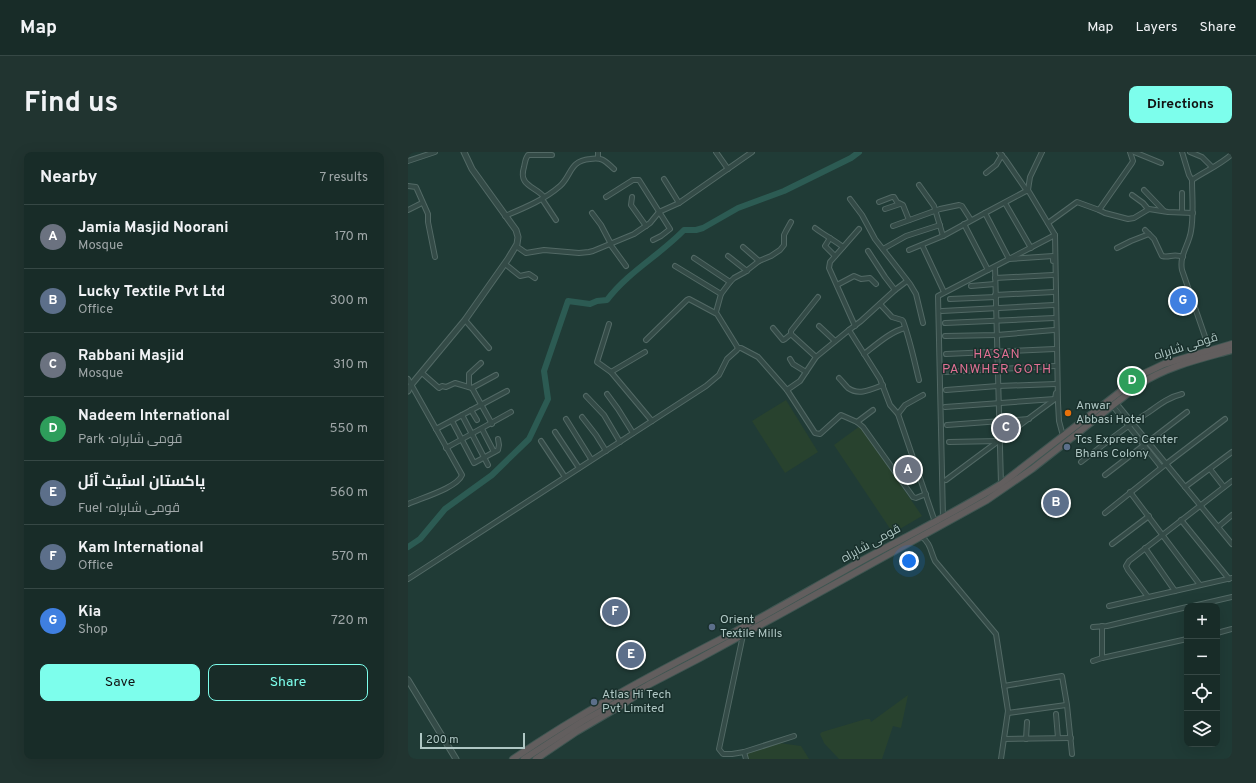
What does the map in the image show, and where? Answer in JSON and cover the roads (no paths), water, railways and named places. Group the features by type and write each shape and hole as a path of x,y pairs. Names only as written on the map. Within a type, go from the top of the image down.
{"highway":[{"name":"قومی شاہراہ","path":"513,759 559,728 624,690 943,518 1001,484 1143,374 1164,364 1232,344"},
{"name":"قومی شاہراہ","path":"524,759 570,729 610,706 743,635 981,503 1031,470 1114,404 1154,375 1169,368 1232,350"},
{"path":"536,759 576,732 622,705 648,685"}],"street":[{"path":"408,161 435,152"},
{"path":"408,391 465,320 516,246 518,237 516,230 472,169 464,152"},
{"path":"598,152 598,158"},
{"path":"716,152 728,169"},
{"path":"516,246 526,253 544,250 580,253 593,251 611,244 634,234 646,226 659,212 678,203 752,152"},
{"path":"1099,210 1132,163 1133,161 1130,152"},
{"path":"1134,152 1161,163"},
{"path":"1190,152 1202,157 1212,167"},
{"path":"1028,191 1030,177 1040,153"},
{"path":"1181,153 1192,180 1191,232 1181,262 1182,270 1210,351"},
{"path":"986,173 996,165 1001,154 1006,158 1055,235 1058,403 1059,421 1063,436"},
{"path":"1192,180 1223,162 1232,154"},
{"path":"552,155 528,155 526,157 522,176 527,184 540,192 556,220"},
{"path":"505,216 543,198 561,186 578,162 598,158 602,159 614,169"},
{"path":"664,179 678,203"},
{"path":"606,197 633,180 640,182 670,229 653,240"},
{"path":"919,185 932,202 944,236"},
{"path":"408,186 416,187 428,214 428,222 435,257"},
{"path":"1144,190 1164,211"},
{"path":"909,250 944,236 984,213 1028,191"},
{"path":"1182,193 1182,212"},
{"path":"1132,195 1148,209"},
{"path":"632,197 631,205 646,226"},
{"path":"879,202 894,197 897,202 902,205 909,220"},
{"path":"850,199 862,215 875,239 908,281 916,294 923,323"},
{"path":"1048,223 1077,202 1099,210 1105,214 1128,219 1134,218 1148,209 1192,213"},
{"path":"408,210 422,203"},
{"path":"1005,203 1031,248"},
{"path":"885,209 900,204"},
{"path":"893,226 935,211 960,205 971,220"},
{"path":"592,213 626,266"},
{"path":"984,213 1009,259"},
{"path":"716,312 721,294 730,282 759,261 776,253 782,247 784,235 791,222"},
{"path":"964,224 988,270"},
{"path":"883,249 906,236 940,225"},
{"path":"815,228 842,248"},
{"path":"855,326 829,265 859,229"},
{"path":"1145,230 1154,239 1162,256 1177,255 1183,257"},
{"path":"1117,248 1149,234"},
{"path":"943,518 939,295 1055,235"},
{"path":"830,238 825,246 835,256"},
{"path":"922,245 944,292"},
{"path":"743,247 759,261"},
{"path":"868,251 884,277 895,290"},
{"path":"728,256 747,271"},
{"path":"946,480 1055,399 1056,384 1052,256 1009,259"},
{"path":"694,258 730,282"},
{"path":"505,264 520,276 529,274 535,278"},
{"path":"675,266 721,294"},
{"path":"995,267 1001,484"},
{"path":"995,278 1053,275"},
{"path":"837,285 854,276 861,279 870,278 876,284"},
{"path":"787,390 800,381 816,358 895,290 908,281"},
{"path":"972,286 995,284"},
{"path":"950,299 1054,292"},
{"path":"773,328 783,340 785,339 791,334 791,331 818,297"},
{"path":"646,340 688,299 716,312 738,348 741,348 758,357 787,390 812,429 820,434 842,415 857,422 863,427 913,498 926,494"},
{"path":"880,304 892,317 902,320 914,353 919,380"},
{"path":"942,311 1054,305"},
{"path":"945,323 1054,318"},
{"path":"465,320 490,348"},
{"path":"609,324 597,362 611,372 652,421"},
{"path":"819,326 835,341"},
{"path":"864,354 889,336 905,328"},
{"path":"849,330 880,379 890,405 898,414 935,522"},
{"path":"945,336 997,335 1054,330"},
{"path":"791,334 816,358"},
{"path":"408,579 714,380 720,375 727,359 738,348"},
{"path":"946,354 1055,349"},
{"path":"611,372 645,352"},
{"path":"790,359 793,364 806,372"},
{"path":"481,363 469,374 471,388 492,424"},
{"path":"945,372 1055,366"},
{"path":"422,373 439,388 455,383 471,388 496,375"},
{"path":"839,378 848,388 860,392 883,385"},
{"path":"408,379 462,474 462,477 445,489 408,504"},
{"path":"946,390 1056,384"},
{"path":"436,429 507,391"},
{"path":"607,394 633,433"},
{"path":"1081,462 1130,424 1164,401 1182,394"},
{"path":"898,414 905,405 923,395"},
{"path":"586,396 604,415 620,442"},
{"path":"945,407 1055,399"},
{"path":"1114,404 1161,468"},
{"path":"471,410 477,420"},
{"path":"857,422 873,410"},
{"path":"446,448 492,424 511,412"},
{"path":"1105,475 1188,412"},
{"path":"462,415 488,465"},
{"path":"582,417 606,451"},
{"path":"947,425 1029,419"},
{"path":"1105,512 1225,419"},
{"path":"566,420 591,459"},
{"path":"452,421 474,463 499,448 498,439"},
{"path":"1130,424 1148,442 1232,544"},
{"path":"482,429 494,452"},
{"path":"555,432 579,468"},
{"path":"541,441 565,478"},
{"path":"950,442 1000,441"},
{"path":"1185,487 1232,452"},
{"path":"1210,469 1224,487"},
{"path":"1148,597 1128,570 1126,566 1129,561 1232,481"},
{"path":"1130,492 1200,585"},
{"path":"1218,527 1232,515"},
{"path":"1112,544 1149,516"},
{"path":"1109,606 1230,579 1181,520"},
{"path":"921,536 928,542 935,561 996,634 1008,714 1001,759"},
{"path":"1145,548 1175,591"},
{"path":"1207,603 1232,597"},
{"path":"1093,627 1184,608"},
{"path":"1102,626 1102,658"},
{"path":"1220,632 1232,629"},
{"path":"743,635 719,749 723,754 733,757 794,736"},
{"path":"1093,661 1184,640"},
{"path":"1004,686 1062,676 1067,705 1072,754"},
{"path":"408,680 456,759"},
{"path":"1008,714 1066,706"},
{"path":"1056,714 1058,738"},
{"path":"1026,739 1027,722"},
{"path":"1004,739 1071,738"},
{"path":"744,752 746,759"}],"waterway":[{"path":"408,547 420,539 445,509 492,475 529,439 548,399 544,371 568,301 590,304 597,301 607,300 634,272 665,248 684,230 696,230 703,228 738,208 784,191 851,158 859,152"}],"place":[{"name":"Kia","path":"1183,301"},
{"name":"Nadeem International","path":"1132,381"},
{"name":"Anwar Abbasi Hotel","path":"1068,413"},
{"name":"Rabbani Masjid","path":"1006,428"},
{"name":"Tcs Exprees Center Bhans Colony","path":"1067,447"},
{"name":"Jamia Masjid Noorani","path":"908,470"},
{"name":"Lucky Textile Pvt Ltd","path":"1056,503"},
{"name":"Kam International","path":"615,612"},
{"name":"Orient Textile Mills","path":"712,627"},
{"name":"پاکستان اسٹیٹ آئل","path":"631,655"},
{"name":"Atlas Hi Tech Pvt Limited","path":"594,702"}],"district":[{"name":"HASAN PANWHER GOTH","path":"997,362"}]}
